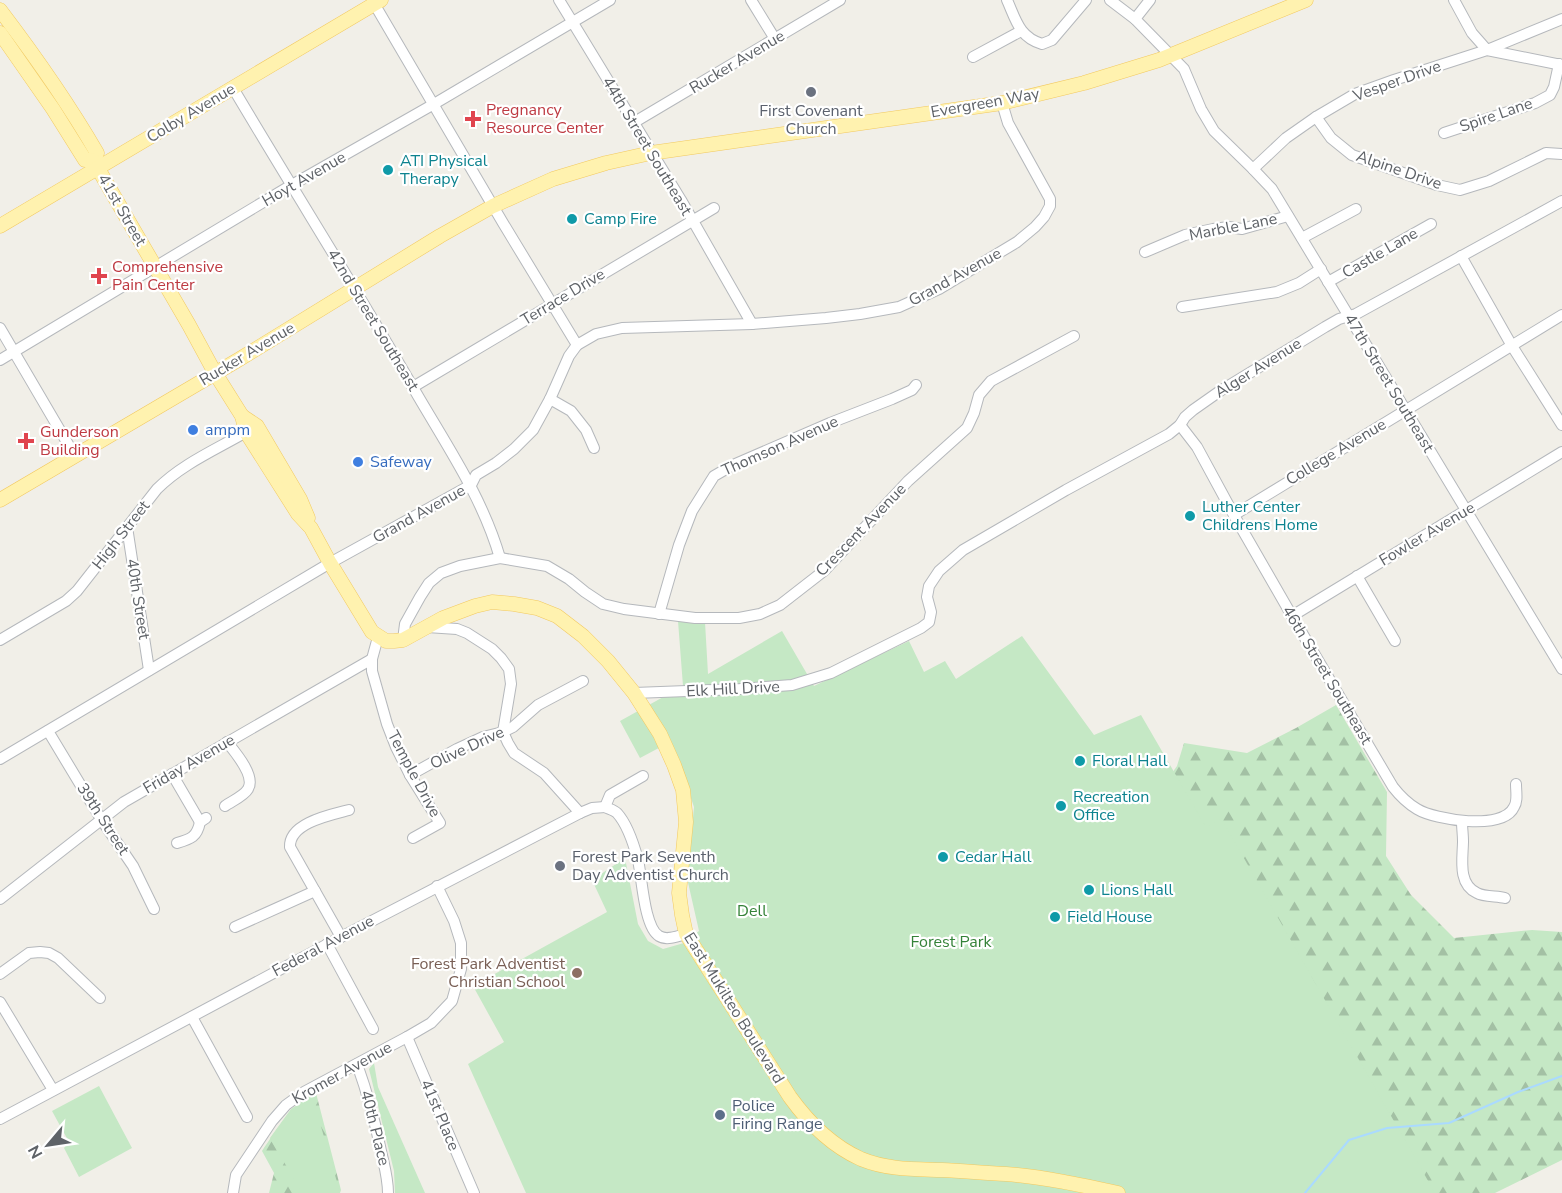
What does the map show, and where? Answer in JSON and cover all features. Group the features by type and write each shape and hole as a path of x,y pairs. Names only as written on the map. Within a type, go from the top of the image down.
{"main road":[{"name":"Evergreen Way","path":"651,153 1002,103 1084,83 1171,56 1281,5 1306,0"},
{"name":"Colby Avenue","path":"0,226 96,164 233,88 376,1"},
{"name":"41st Street","path":"0,10 44,69 97,153 96,164 215,373 242,416 246,432 276,470"},
{"name":"41st Street","path":"0,33 85,160 96,164"},
{"name":"Rucker Avenue","path":"0,500 470,218 553,179 606,163 651,153"},
{"name":"41st Street","path":"242,416 257,426 298,514 311,528 372,632 378,637"},
{"name":"East Mukilteo Boulevard","path":"403,640 461,610 492,602 514,604 537,608 557,615 584,636 608,661 634,693 660,734 683,790 686,822 679,893 686,934 804,1117 837,1145 861,1158 885,1166 1010,1175 1071,1183 1118,1193"},
{"path":"378,637 386,641 403,640"}],"street":[{"name":"44th Street Southeast","path":"559,0 693,221 752,324"},
{"name":"Hoyt Avenue","path":"0,360 290,186 610,0"},
{"path":"751,0 775,39"},
{"name":"Rucker Avenue","path":"633,123 840,0"},
{"path":"1007,0 1021,31 1027,37 1042,44 1052,40 1086,0"},
{"name":"47th Street Southeast","path":"1110,0 1135,19 1184,69 1201,109 1214,131 1272,189 1562,669"},
{"path":"1135,19 1150,0"},
{"path":"1454,0 1472,33 1487,50 1562,19"},
{"path":"376,1 493,206 578,345"},
{"path":"973,57 1021,31"},
{"name":"Vesper Drive","path":"1253,169 1286,138 1316,117 1355,94 1394,80 1487,50 1560,65"},
{"name":"Spire Lane","path":"1444,133 1528,106 1550,95 1560,65"},
{"name":"42nd Street Southeast","path":"233,88 471,485 494,536 500,558"},
{"name":"Grand Avenue","path":"0,759 330,563 471,485 476,475 496,464 533,430 569,356 578,345 596,334 622,328 752,324 826,318 899,307 939,288 1025,236 1044,217 1050,206 1050,199 1008,123 1002,103"},
{"name":"Alpine Drive","path":"1316,117 1331,138 1352,155 1437,185 1460,190 1490,181 1546,153 1562,154"},
{"name":"Alger Avenue","path":"831,673 929,622 931,612 927,597 929,586 939,571 963,550 1057,495 1169,434 1193,410 1220,391 1325,327 1356,314 1562,201"},
{"name":"Terrace Drive","path":"413,387 714,208"},
{"path":"1302,238 1356,209"},
{"name":"Marble Lane","path":"1145,252 1185,235 1229,227 1242,229 1288,216"},
{"name":"Castle Lane","path":"1328,282 1431,224"},
{"path":"1461,256 1512,346 1562,425"},
{"path":"1182,307 1277,292 1299,283 1321,269"},
{"name":"College Avenue","path":"1234,515 1562,315"},
{"path":"0,328 75,456"},
{"name":"Crescent Avenue","path":"403,640 405,624 429,583 441,573 460,566 500,558 547,566 603,604 624,609 695,618 739,618 760,614 780,605 825,570 908,481 967,428 979,395 991,381 1074,336"},
{"name":"Thomson Avenue","path":"658,614 692,511 714,476 733,465 912,390 916,385"},
{"path":"550,399 571,411 586,430 594,448"},
{"name":"46th Street Southeast","path":"1180,425 1197,447 1292,616 1393,787 1403,799 1419,810 1439,818 1462,822 1493,820 1513,811 1516,804 1516,784"},
{"name":"High Street","path":"0,640 66,601 77,591 168,478 246,432"},
{"name":"Fowler Avenue","path":"1292,616 1562,452"},
{"name":"40th Street","path":"127,527 148,670"},
{"path":"1358,576 1395,640"},
{"path":"426,627 458,629 492,649 501,658 509,669 511,684 504,732 508,743 514,753 544,773 579,813"},
{"path":"372,659 378,637"},
{"name":"Friday Avenue","path":"0,899 101,819 140,792 372,659"},
{"name":"Temple Drive","path":"372,659 374,679 396,747 410,775 440,823 413,838"},
{"name":"Elk Hill Drive","path":"634,693 792,685 831,673"},
{"name":"Olive Drive","path":"410,775 483,737 504,732 538,705 583,681"},
{"name":"39th Street","path":"48,731 101,819 133,866 154,909"},
{"path":"225,806 244,793 251,782 237,754 227,742"},
{"path":"172,774 203,820 198,833 189,840 177,843"},
{"path":"643,776 610,795 605,807 616,813 631,839 654,931 668,938 686,934"},
{"name":"Federal Avenue","path":"0,1119 437,886 579,813 592,808 605,807"},
{"path":"340,937 290,847 290,840 294,833 309,823 349,810"},
{"path":"1462,822 1462,870 1470,888 1477,893 1505,898"},
{"name":"Kromer Avenue","path":"233,1193 236,1175 272,1121 286,1105 304,1092 431,1023 452,1001 461,969 461,943 454,921 437,886"},
{"path":"235,927 315,891"},
{"path":"327,944 373,1029"},
{"path":"0,974 29,953 49,953 58,958 100,998"},
{"path":"0,1002 53,1090"},
{"path":"192,1017 247,1117"},
{"name":"41st Place","path":"407,1038 474,1193"},
{"name":"40th Place","path":"357,1064 377,1132 388,1181 388,1193"}],"green space":[{"name":"Forest Park","path":"678,621 705,622 708,674 782,631 814,686 909,641 924,672 945,661 956,679 1022,636 1094,735 1141,715 1206,827 1221,818 1435,1193 526,1193 468,1064 504,1042 473,986 607,912 592,880 625,858 638,924 648,941 663,949 684,943 699,931 687,878 694,807 681,768 670,742 640,758 620,721 683,686"},
{"path":"1336,705 1387,792 1386,856 1411,895 1454,938 1532,930 1562,932 1562,1160 1495,1193 1178,1193 1160,790 1177,766 1184,743 1247,753"},
{"path":"374,1063 378,1087 425,1193 395,1193 394,1171 369,1069"},
{"path":"99,1086 132,1148 79,1177 64,1148 69,1142 52,1111"},
{"path":"316,1093 340,1193 269,1193 274,1173 262,1151 292,1111"},
{"path":"312,1095 339,1189 338,1193 302,1193 270,1138 291,1109"}],"waterway":[{"path":"1305,1193 1349,1140 1387,1128 1449,1123 1518,1092 1562,1076"}],"place":[{"name":"First Covenant Church","path":"811,92"},
{"name":"Pregnancy Resource Center","path":"473,119"},
{"name":"ATI Physical Therapy","path":"388,170"},
{"name":"Camp Fire","path":"572,219"},
{"name":"Comprehensive Pain Center","path":"99,276"},
{"name":"ampm","path":"193,430"},
{"name":"Gunderson Building","path":"26,441"},
{"name":"Safeway","path":"358,462"},
{"name":"Luther Center Childrens Home","path":"1190,516"},
{"name":"Floral Hall","path":"1080,761"},
{"name":"Recreation Office","path":"1061,806"},
{"name":"Cedar Hall","path":"943,857"},
{"name":"Forest Park Seventh Day Adventist Church","path":"560,866"},
{"name":"Lions Hall","path":"1089,890"},
{"name":"Field House","path":"1055,917"},
{"name":"Forest Park Adventist Christian School","path":"577,973"},
{"name":"Police Firing Range","path":"720,1115"}],"park label":[{"name":"Dell","path":"752,911"}]}
